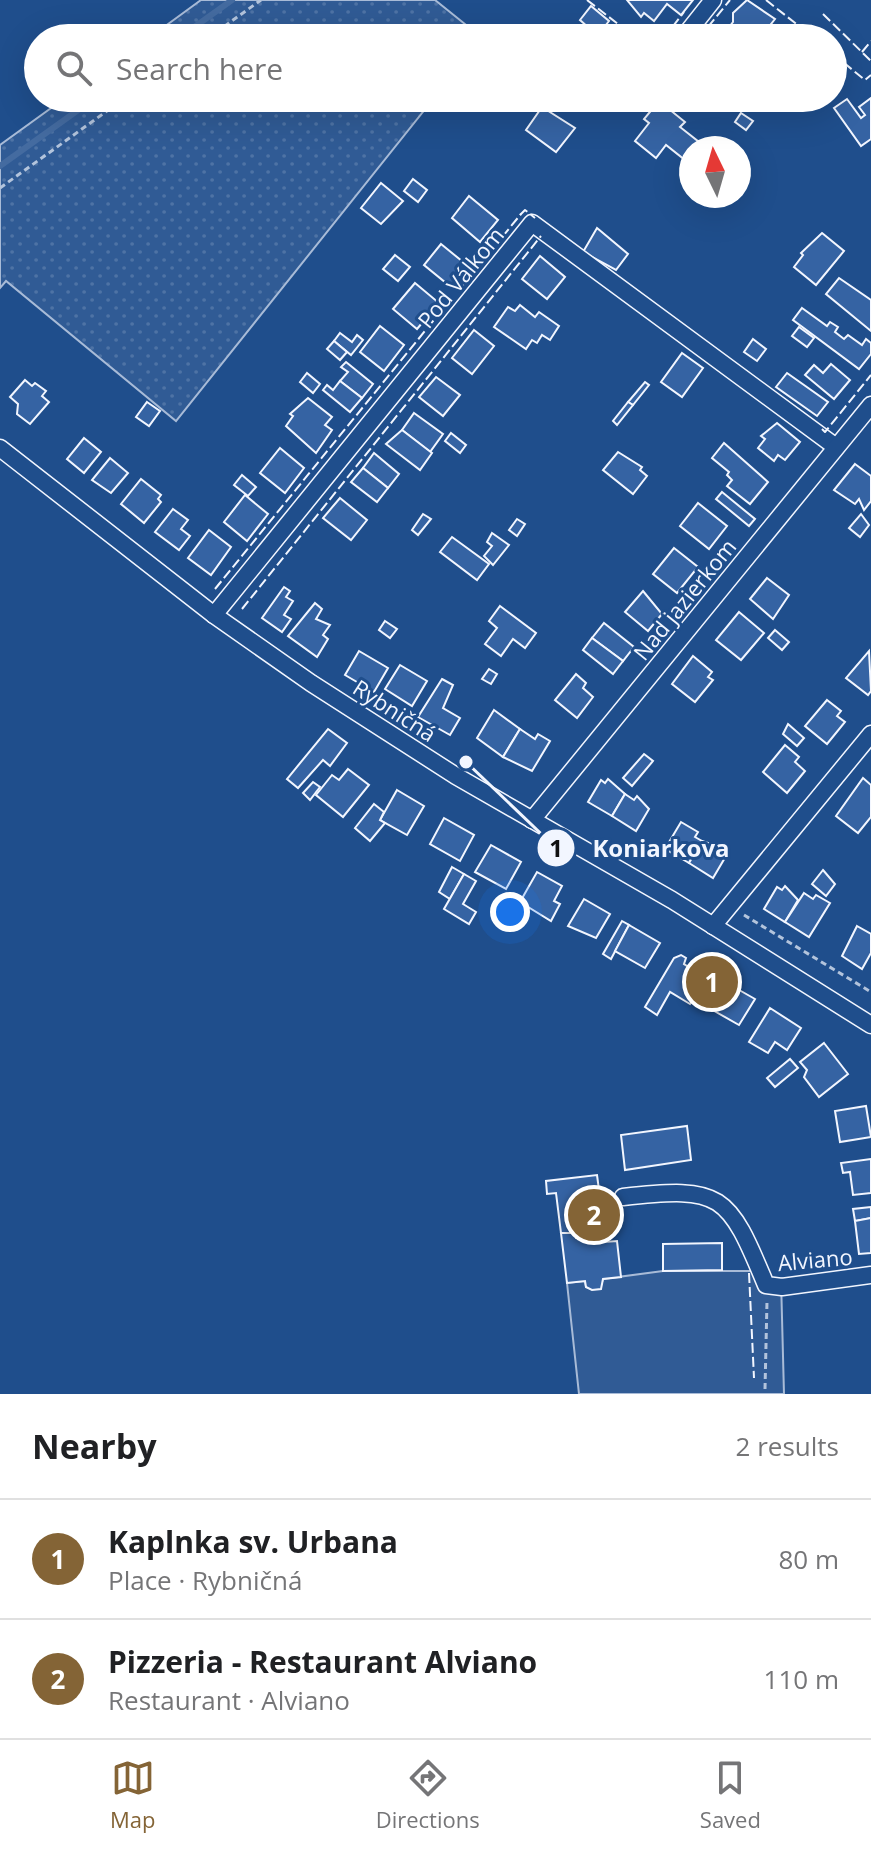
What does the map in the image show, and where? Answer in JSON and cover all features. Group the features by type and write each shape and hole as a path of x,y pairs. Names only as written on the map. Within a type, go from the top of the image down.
{"street":[{"path":"694,24 713,0"},
{"name":"Pod Válkom","path":"214,615 532,223 836,447"},
{"name":"Nad jazierkom","path":"532,820 836,447 865,424 871,405"},
{"name":"Rybničná","path":"0,448 214,615 337,700 713,926 871,1025"},
{"path":"713,926 871,734"},
{"name":"Alviano","path":"623,1197 682,1190 706,1194 730,1212 744,1232 767,1285 782,1287 871,1275"}],"path":[{"path":"228,24 261,0"},
{"path":"0,188 106,112"},
{"path":"742,907 742,913 871,992"},
{"path":"716,986 727,964"},
{"path":"765,1389 767,1285"}],"shaded area":[{"path":"201,0 435,0 465,24 168,24"},
{"path":"46,112 423,112 176,421 6,281 0,288 0,145"},
{"path":"663,1271 763,1271 768,1279 781,1279 784,1394 579,1394 567,1283 585,1281 586,1287 600,1289 603,1279"}],"building":[{"path":"627,0 693,0 681,15 667,4 654,21 644,13 641,17"},
{"path":"747,0 775,19 771,24 731,24 733,13"},
{"path":"591,6 609,21 607,24 585,24 580,20"},
{"path":"871,98 871,139 861,146 837,112 847,112 847,99 861,118 865,115 859,107"},
{"path":"539,112 550,112 575,128 556,152 526,130"},
{"path":"650,112 673,112 685,122 680,127 691,136 679,136 679,155 666,145 656,158 635,141 649,123 644,119"},
{"path":"741,113 753,121 746,130 735,122"},
{"path":"413,179 427,190 418,202 404,191"},
{"path":"381,183 403,201 381,224 361,208"},
{"path":"469,196 498,220 480,242 452,218"},
{"path":"597,228 628,254 616,270 583,252"},
{"path":"822,233 844,251 816,285 794,267 803,255 801,253"},
{"path":"441,244 468,266 451,287 424,265"},
{"path":"395,255 410,267 398,281 383,269"},
{"path":"540,256 565,277 547,299 522,279"},
{"path":"839,278 871,300 871,331 826,294"},
{"path":"415,283 439,303 417,329 393,309"},
{"path":"520,305 535,317 539,312 559,326 550,340 542,335 537,343 532,340 526,349 494,327 508,307 515,311"},
{"path":"802,308 827,326 830,322 838,327 835,332 844,339 848,335 862,345 866,339 871,343 871,354 859,369 793,320"},
{"path":"380,326 404,345 384,371 360,352"},
{"path":"799,327 814,338 807,347 792,336"},
{"path":"474,330 494,346 472,374 452,358"},
{"path":"340,333 352,342 357,335 363,340 351,355 334,341"},
{"path":"753,339 766,349 757,361 744,352"},
{"path":"334,341 347,352 340,360 327,349"},
{"path":"682,353 703,368 682,397 661,382"},
{"path":"346,362 373,384 362,398 340,381 348,372 341,367"},
{"path":"831,364 850,380 834,399 805,375 814,365 823,373"},
{"path":"307,373 320,384 313,393 300,382"},
{"path":"787,373 828,402 817,416 776,387"},
{"path":"436,377 460,395 443,416 419,397"},
{"path":"25,380 46,391 42,396 49,402 30,424 17,414 18,404 10,397"},
{"path":"340,381 362,398 350,412 323,390 327,385 333,390"},
{"path":"645,382 649,385 633,405 628,402"},
{"path":"308,398 332,417 325,425 332,430 316,453 286,426 293,416 290,414"},
{"path":"147,402 160,411 149,426 136,417"},
{"path":"628,402 633,405 617,425 613,421"},
{"path":"414,413 443,434 430,452 402,430"},
{"path":"777,423 800,442 785,460 778,455 774,461 758,448 765,439 761,436"},
{"path":"402,430 432,453 420,470 386,444"},
{"path":"451,433 466,445 460,453 445,441"},
{"path":"84,438 101,452 84,473 67,459"},
{"path":"724,443 768,482 750,504 727,486 732,480 727,475 729,472 712,458"},
{"path":"280,448 304,468 285,493 260,473"},
{"path":"618,452 642,467 640,470 647,476 633,494 603,470"},
{"path":"374,453 399,474 388,488 363,468"},
{"path":"110,458 128,473 111,493 92,480"},
{"path":"855,464 871,476 871,501 864,510 859,499 855,504 834,490"},
{"path":"363,468 388,488 377,502 351,482"},
{"path":"242,475 256,487 248,496 234,485"},
{"path":"141,479 161,495 158,499 161,502 144,523 121,504"},
{"path":"722,492 755,519 749,526 716,499"},
{"path":"245,495 268,514 247,541 224,522"},
{"path":"340,498 367,520 351,540 323,518"},
{"path":"698,503 727,526 709,549 680,526"},
{"path":"173,509 188,520 181,529 190,536 179,550 155,532"},
{"path":"423,514 431,519 418,535 412,530"},
{"path":"861,514 869,525 860,537 849,528"},
{"path":"517,519 525,524 517,536 509,530"},
{"path":"209,530 231,547 211,575 188,558"},
{"path":"492,533 509,545 493,565 484,556 492,546 487,542"},
{"path":"452,537 489,564 477,580 440,552"},
{"path":"674,548 698,567 677,593 653,574"},
{"path":"767,578 789,595 773,619 750,599"},
{"path":"284,587 290,591 286,597 293,601 284,615 291,619 282,632 262,618"},
{"path":"643,591 662,614 648,631 625,612"},
{"path":"315,603 322,609 316,619 330,625 323,635 328,639 317,657 288,636"},
{"path":"500,606 536,633 525,648 513,639 501,656 485,644 497,628 489,621"},
{"path":"739,612 764,633 741,660 716,640"},
{"path":"385,621 397,629 390,638 379,630"},
{"path":"604,623 634,647 623,661 592,638"},
{"path":"775,630 789,642 782,650 768,638"},
{"path":"592,638 623,661 613,674 583,650"},
{"path":"359,651 388,668 374,692 345,675"},
{"path":"869,651 871,691 868,695 846,678"},
{"path":"693,656 712,672 708,677 713,680 695,702 672,684"},
{"path":"400,665 427,681 412,706 385,689"},
{"path":"489,669 497,674 491,684 482,679"},
{"path":"576,674 586,683 583,688 593,697 577,718 555,700"},
{"path":"442,679 453,685 443,708 460,718 450,735 418,717"},
{"path":"827,700 841,711 837,716 845,722 827,744 805,726"},
{"path":"494,710 520,729 503,757 477,738"},
{"path":"788,724 804,738 797,746 783,734"},
{"path":"328,729 347,743 330,766 323,760 298,788 287,779"},
{"path":"520,729 535,739 538,734 550,741 532,771 503,757"},
{"path":"785,745 799,757 795,762 805,771 787,793 763,772"},
{"path":"644,754 653,761 632,786 623,778"},
{"path":"348,769 369,785 343,817 316,795 332,775 339,780"},
{"path":"863,778 871,785 871,817 858,833 836,816"},
{"path":"608,779 625,794 612,816 588,802 601,780 605,783"},
{"path":"313,782 320,787 310,800 303,793"},
{"path":"397,790 424,806 407,835 380,820"},
{"path":"625,794 634,800 637,796 649,809 636,831 612,816"},
{"path":"374,804 384,812 380,820 385,823 370,841 355,828"},
{"path":"444,818 474,835 460,861 430,844"},
{"path":"681,822 698,832 695,837 702,841 689,863 665,849"},
{"path":"702,841 723,848 720,852 726,856 713,878 689,863"},
{"path":"491,845 521,862 506,889 475,872"},
{"path":"452,867 464,874 450,899 439,892"},
{"path":"823,870 835,884 826,896 812,884"},
{"path":"537,872 562,886 554,901 560,904 551,921 520,902"},
{"path":"464,874 476,881 463,904 476,912 469,924 444,909"},
{"path":"785,886 798,900 785,922 764,909 777,887 782,890"},
{"path":"804,893 813,899 816,895 830,903 809,937 785,922"},
{"path":"501,896 510,901 502,916 493,911"},
{"path":"584,899 610,914 596,938 568,926"},
{"path":"622,921 629,925 611,959 603,954"},
{"path":"629,925 660,943 645,968 615,951"},
{"path":"857,926 871,934 871,953 862,969 842,956"},
{"path":"681,955 686,958 684,964 695,971 701,967 706,977 690,1004 670,992 657,1015 645,1007 674,958"},
{"path":"725,982 755,999 739,1025 709,1008"},
{"path":"770,1008 801,1028 787,1050 775,1042 768,1053 749,1042"},
{"path":"824,1043 848,1074 819,1097 804,1077 807,1070 800,1062"},
{"path":"790,1059 798,1068 775,1087 767,1078"},
{"path":"866,1106 871,1137 840,1142 835,1111"},
{"path":"687,1126 691,1160 625,1170 621,1135"},
{"path":"871,1159 871,1193 853,1195 850,1172 843,1173 841,1163"},
{"path":"597,1175 605,1235 576,1238 576,1233 561,1233 556,1193 547,1194 546,1181"},
{"path":"871,1207 871,1218 855,1221 853,1209"},
{"path":"871,1218 871,1253 859,1254 855,1221"},
{"path":"561,1233 576,1233 576,1238 605,1235 605,1242 617,1241 621,1277 603,1279 601,1289 592,1290 586,1287 585,1281 567,1283"},
{"path":"722,1243 722,1270 663,1271 663,1244"}],"waterway":[{"path":"199,24 232,0"},
{"path":"0,166 75,112"}],"fence":[{"path":"587,0 618,24"},
{"path":"710,24 730,0"},
{"path":"766,0 796,24"},
{"path":"675,24 684,12"},
{"path":"823,14 833,24"},
{"path":"847,38 871,61"},
{"path":"862,52 871,41"},
{"path":"847,65 865,80 871,75"},
{"path":"520,215 525,210 535,218"},
{"path":"458,291 521,214"},
{"path":"242,609 541,236"},
{"path":"215,589 451,299"},
{"path":"822,429 825,432 871,375"},
{"path":"720,959 705,986 715,992 730,965"},
{"path":"749,1273 754,1378"}],"place":[{"name":"Koniarkova","path":"466,762"},
{"name":"Kaplnka sv. Urbana","path":"712,982"},
{"name":"Pizzeria - Restaurant Alviano","path":"594,1215"}]}
